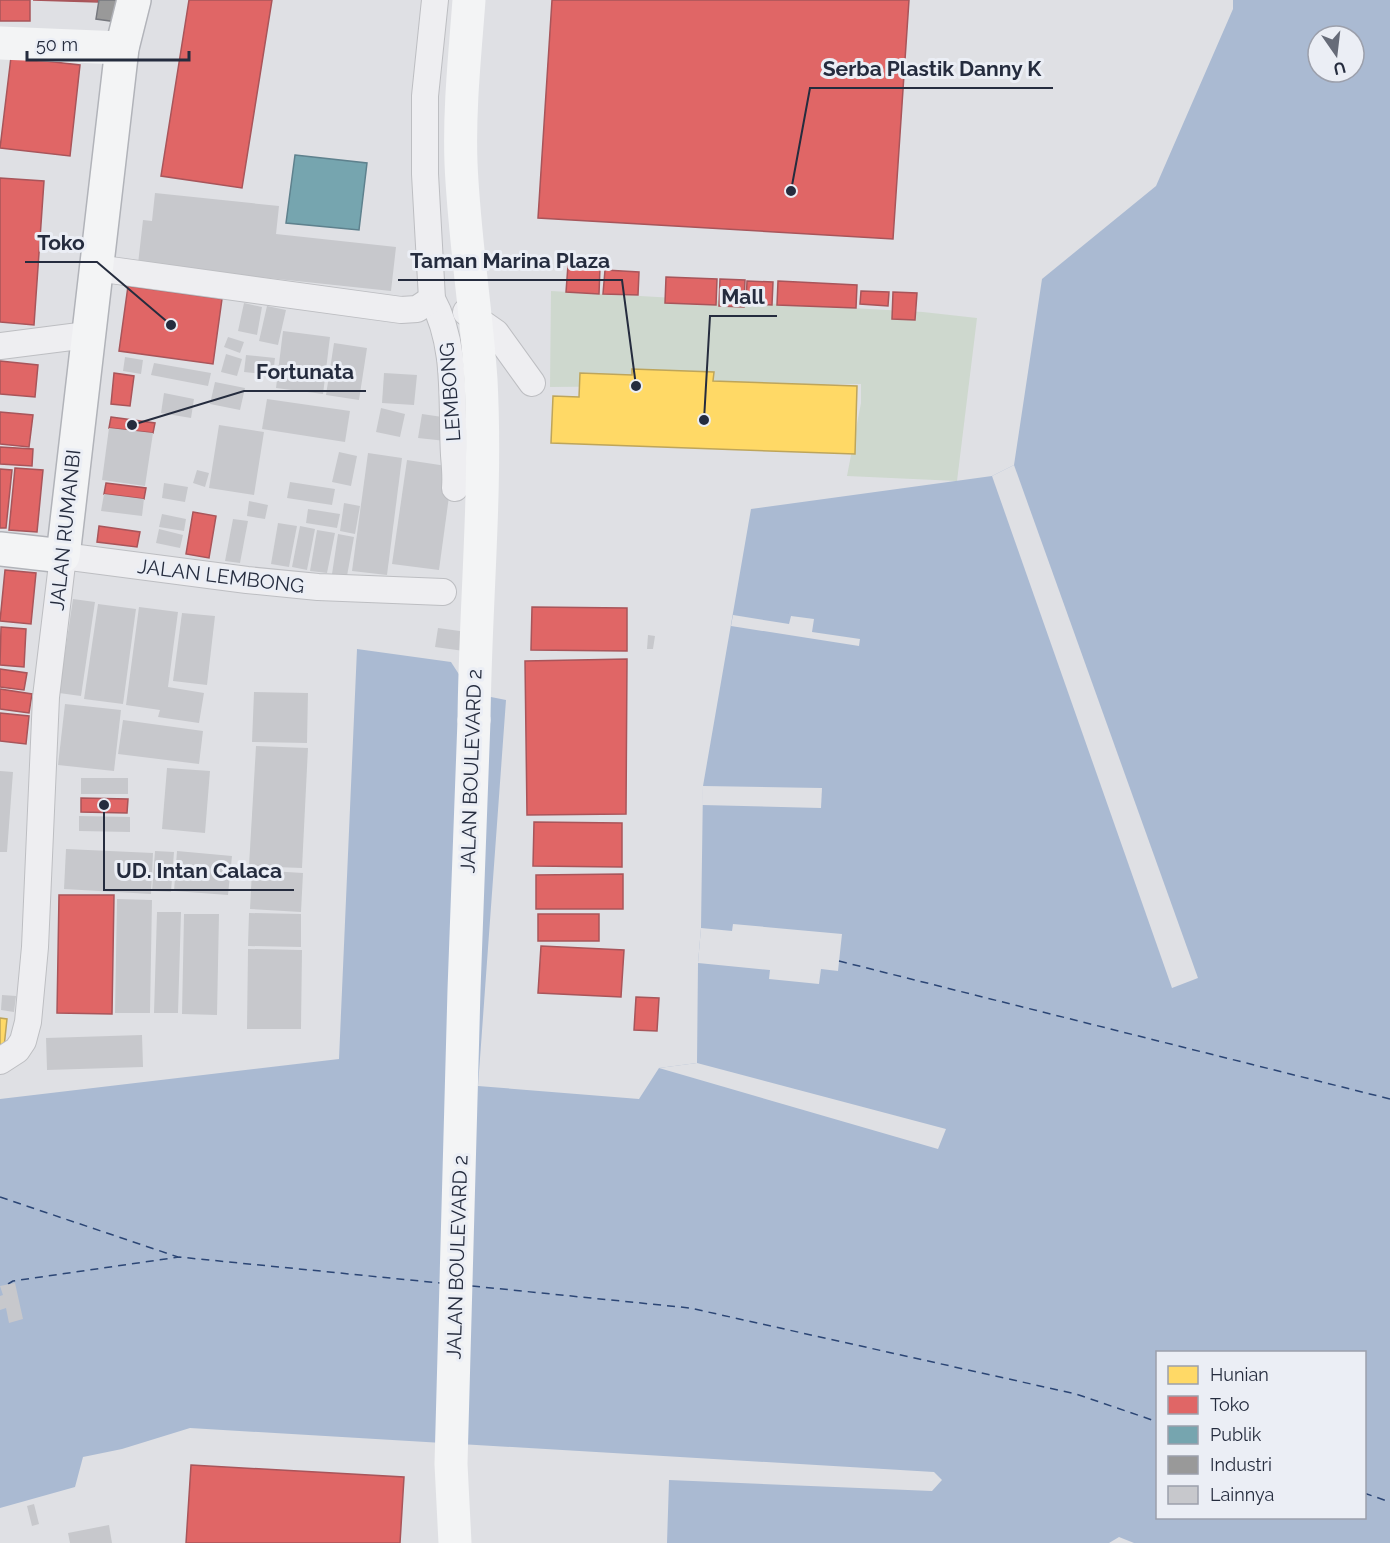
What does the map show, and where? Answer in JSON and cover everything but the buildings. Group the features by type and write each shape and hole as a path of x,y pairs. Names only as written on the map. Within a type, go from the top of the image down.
{"main road":[{"name":"JALAN RUMANBI","path":"63,556 122,48 134,0"},
{"name":"JALAN BOULEVARD 2","path":"455,1543 451,1464 474,649 482,471 481,380 461,162 462,104 469,0"},
{"path":"0,43 122,48"},
{"name":"JALAN LEMBONG","path":"0,549 63,556"}],"street":[{"path":"432,299 425,174 425,96 435,0"},
{"path":"96,268 401,310 417,309 432,299"},
{"path":"432,299 459,307 496,333 532,383"},
{"name":"LEMBONG","path":"432,299 440,313 446,333 453,394 456,488"},
{"path":"0,346 87,335"},
{"name":"JALAN LEMBONG","path":"63,556 318,587 443,592"},
{"name":"JALAN RUMANBI","path":"5,1059 23,1041 28,1022 35,948 46,697 63,556"}],"shaded area":[{"path":"551,291 923,312 977,318 957,481 847,476 861,403 861,384 550,387"}],"water":[{"path":"1233,0 1390,0 1390,1543 1134,1543 1119,1537 1109,1543 667,1543 669,1480 932,1491 942,1480 934,1472 190,1428 122,1449 83,1457 75,1487 0,1508 0,1099 339,1059 357,649 451,662 471,693 506,700 478,1086 639,1099 659,1068 697,1063 703,786 751,509 992,476 1014,465 1042,279 1156,186 1233,9"}],"pier":[{"path":"1014,465 1198,978 1172,988 992,476"},
{"path":"733,615 789,624 791,616 814,619 812,632 860,639 859,646 731,626"},
{"path":"703,786 822,788 821,808 702,805"},
{"path":"733,924 842,934 838,971 821,969 819,984 769,979 770,970 698,963 701,928 732,931"},
{"path":"697,1063 946,1129 938,1149 659,1068"}],"ferry route":[{"path":"839,961 1390,1099"},
{"path":"0,1197 178,1257"},
{"path":"8,1284 13,1281 179,1257 440,1283"},
{"path":"472,1286 690,1308 1076,1394 1156,1421"},
{"path":"1366,1494 1390,1502"}],"place":[{"name":"Serba Plastik Danny K","path":"791,191"},
{"name":"Toko","path":"171,325"},
{"name":"Taman Marina Plaza","path":"636,386"},
{"name":"Mall","path":"704,420"},
{"name":"Fortunata","path":"132,425"},
{"name":"UD. Intan Calaca","path":"104,805"}]}
